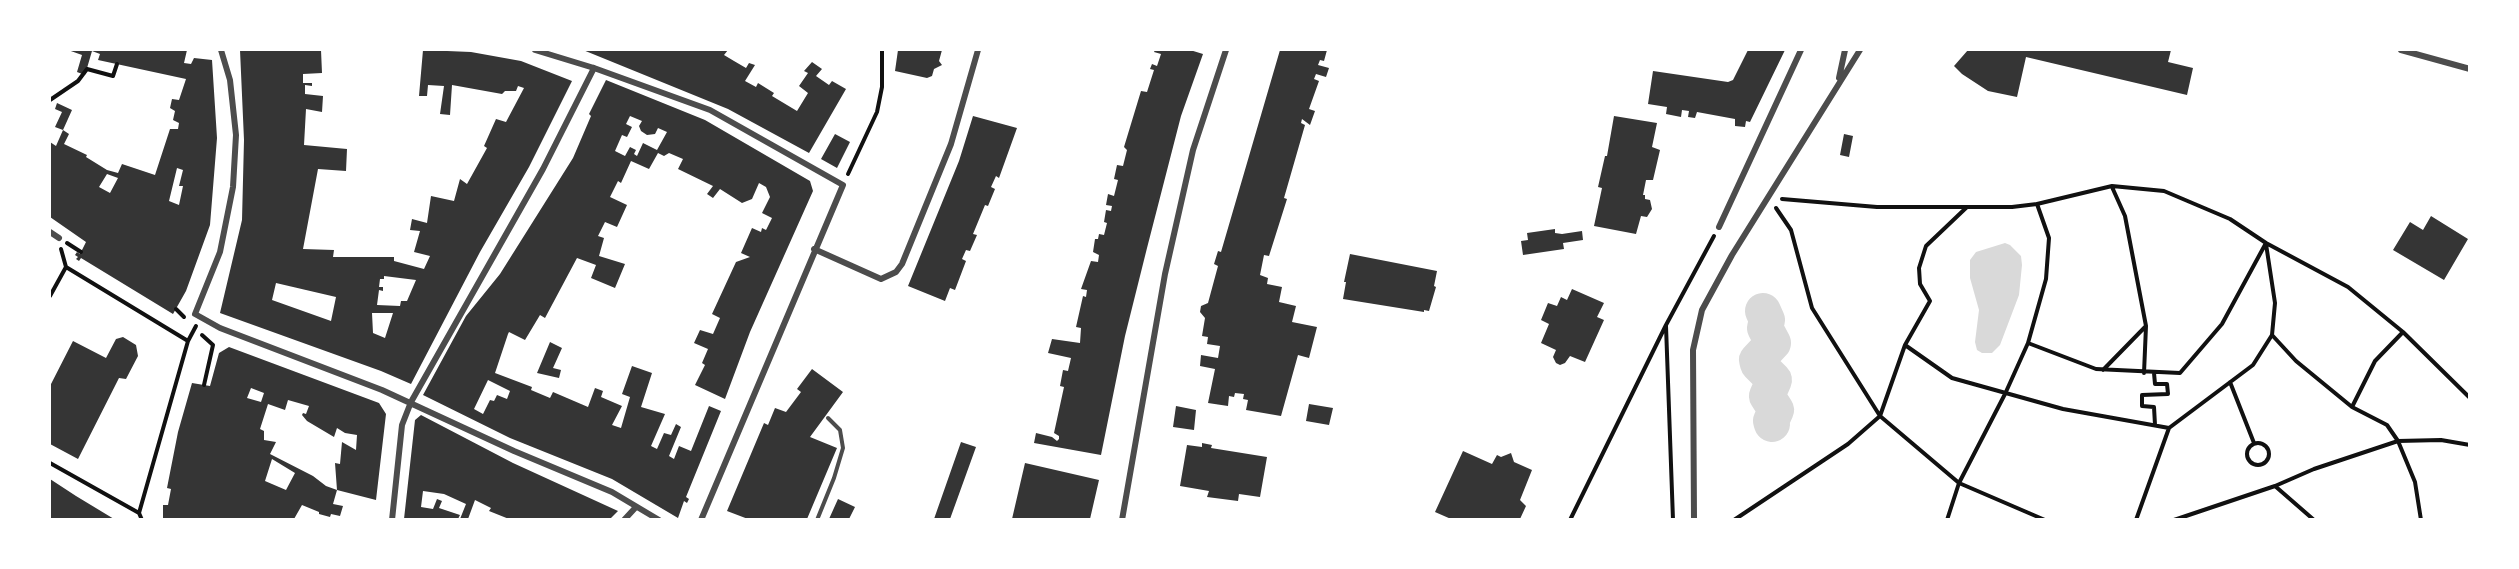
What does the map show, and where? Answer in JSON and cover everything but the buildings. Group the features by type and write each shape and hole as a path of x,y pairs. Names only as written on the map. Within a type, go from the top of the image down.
{"street":[{"path":"221,50 230,80 236,135 233,187 220,252 195,314 220,328 411,402 514,451 612,492 659,519"},
{"path":"535,50 594,68 710,110 843,185 700,519"},
{"path":"814,249 881,279 896,272 902,264 951,144 978,50"},
{"path":"1122,519 1166,274 1192,150 1226,50"},
{"path":"1719,227 1801,50"},
{"path":"1837,84 1845,50"},
{"path":"1694,519 1693,350 1702,310 1714,286 1860,50"},
{"path":"2401,50 2469,69"},
{"path":"392,519 402,425 411,402 543,169 594,68"},
{"path":"50,232 59,238"},
{"path":"624,519 636,507"}],"lane":[{"path":"817,519 834,478 843,448 840,430 828,418"}],"path":[{"path":"843,185 876,112 882,87 882,50"},
{"path":"50,99 71,86 87,69 113,76 117,64"},
{"path":"1769,198 1877,207 1968,207 2037,204 2112,186 2164,191 2230,219 2266,243 2348,287 2403,332 2469,398"},
{"path":"2112,186 2125,216 2146,326 2144,373"},
{"path":"1769,198 1791,230 1812,308 1880,416 1959,483 2045,519"},
{"path":"1947,519 1959,483 2005,394 2028,343 2046,279 2049,238 2037,204"},
{"path":"1734,519 1848,444 1880,416 1905,345 1930,300 1920,284 1919,268 1926,246 1968,207"},
{"path":"1570,519 1666,325 1719,227"},
{"path":"50,296 66,267 59,238"},
{"path":"2028,343 2096,369 2180,373 2222,324 2266,243"},
{"path":"2136,519 2169,428 2253,365 2272,335 2275,303 2266,243"},
{"path":"66,267 188,341"},
{"path":"139,513 188,341 194,327 202,318"},
{"path":"1666,325 1674,519"},
{"path":"2103,370 2146,326"},
{"path":"194,327 213,345 204,385"},
{"path":"2352,407 2375,361 2403,332"},
{"path":"2272,335 2296,362 2352,407 2387,426 2398,441 2415,482 2421,519"},
{"path":"1905,345 1952,378 2063,409 2169,428"},
{"path":"2154,373 2155,384 2168,384 2168,394 2142,394 2142,406 2154,407 2155,425"},
{"path":"2230,382 2254,443"},
{"path":"2174,519 2275,486 2314,469 2398,441 2441,440 2469,445"},
{"path":"2254,443 2263,444 2268,451 2268,458 2263,464 2254,464 2248,458 2248,449 2254,443"},
{"path":"50,463 139,513 142,519"},
{"path":"2275,486 2314,519"}],"shaded area":[{"path":"2005,243 2021,256 2019,295 2000,345 1992,353 1982,353 1977,350 1975,342 1979,310 1970,278 1970,260 1976,252"}],"waterway":[{"path":"1763,311 1767,320 1765,328 1773,343 1757,360 1758,364 1774,380 1767,396 1776,410 1772,424"}]}
